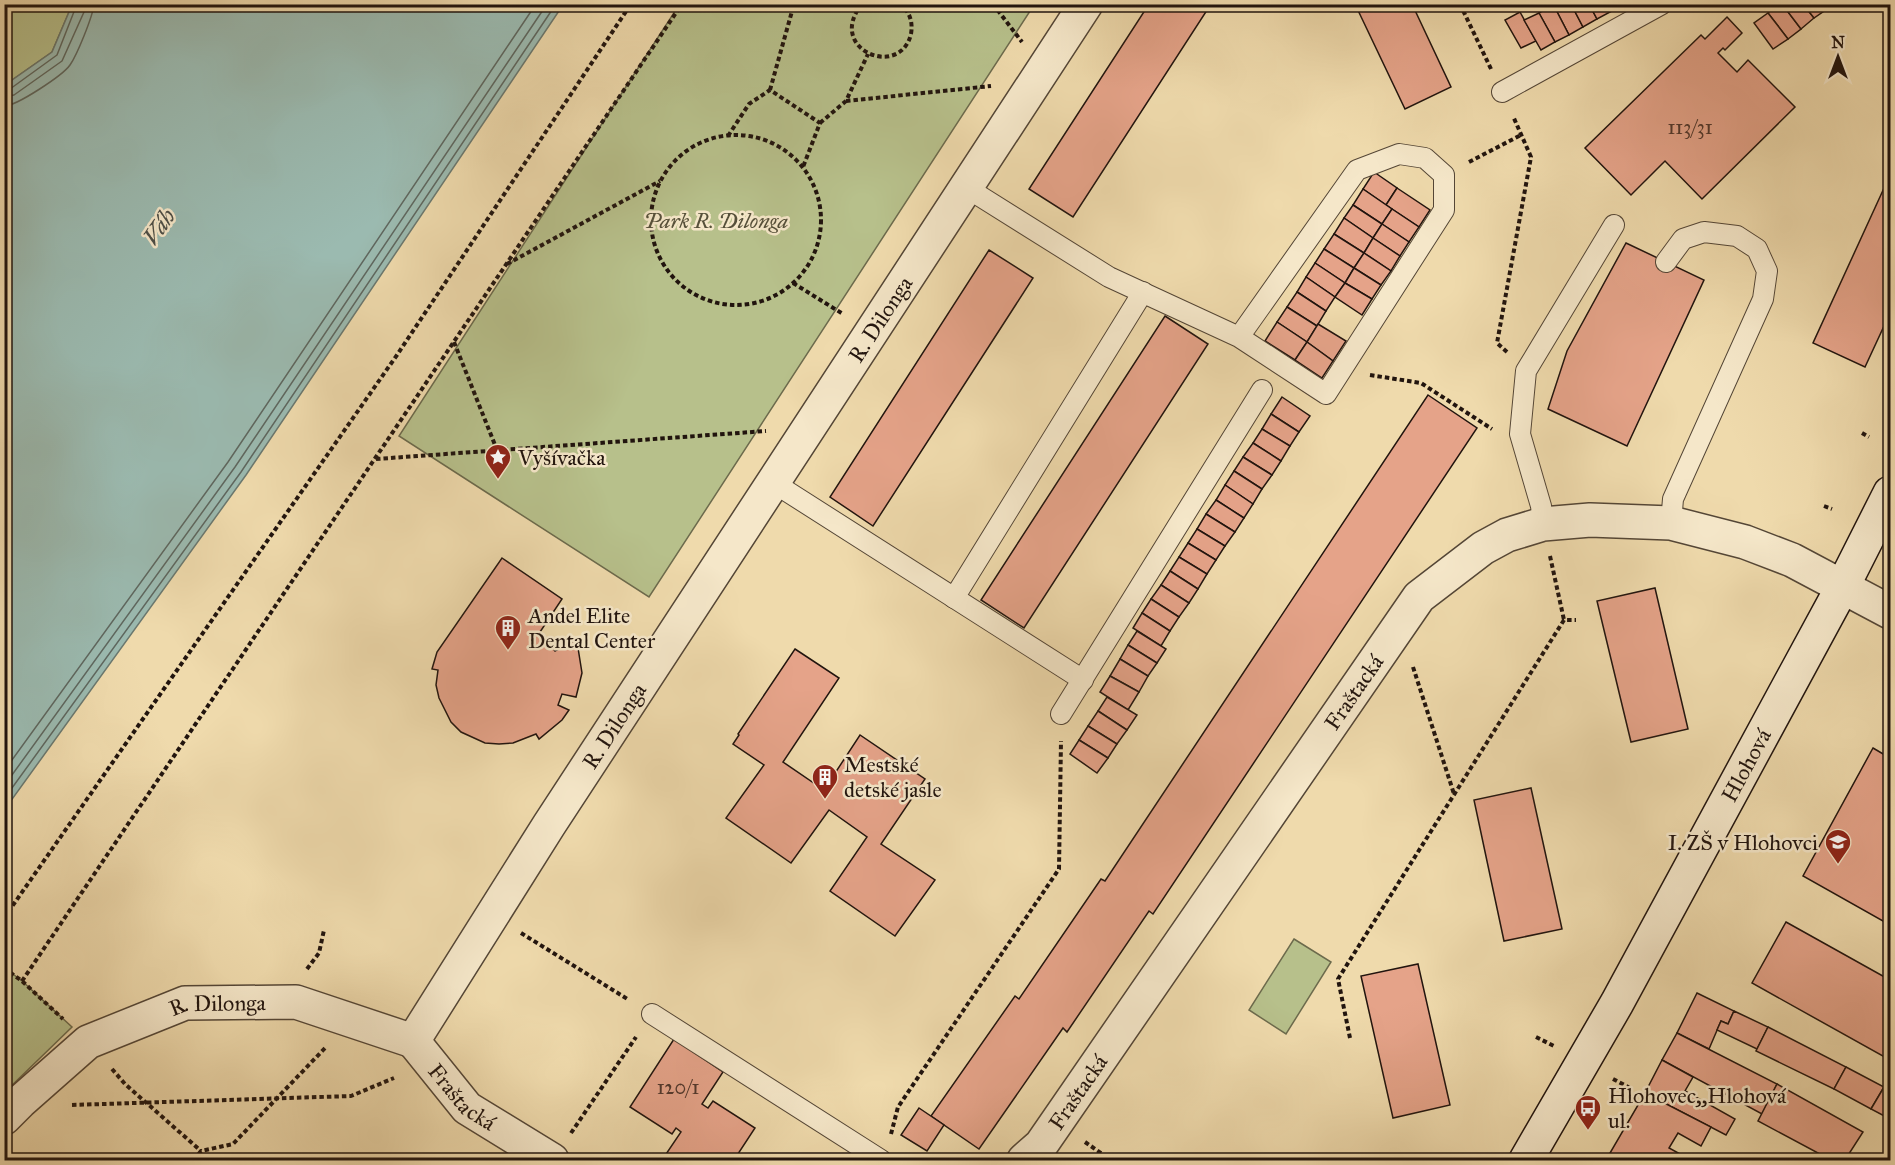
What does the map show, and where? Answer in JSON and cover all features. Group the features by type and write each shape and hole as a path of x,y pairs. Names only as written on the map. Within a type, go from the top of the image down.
{"street":[{"name":"R. Dilonga","path":"4,1118 88,1042 185,1003 296,1002 413,1041 549,825 1086,4"},
{"name":"Hlohová","path":"1526,1161 1584,1063 1843,586 1890,493"},
{"name":"Fraštacká","path":"1024,1161 1046,1137 1419,597 1483,548 1507,535 1543,524 1590,520 1671,523 1745,542 1778,554 1890,612"},
{"name":"Fraštacká","path":"413,1041 467,1108 560,1148"}],"lane":[{"path":"1502,92 1662,4"},
{"path":"967,188 1109,277 1239,337 1326,394 1444,210 1444,175 1425,158 1399,154 1357,170 1239,337"},
{"path":"1543,524 1520,434 1526,371 1614,225"},
{"path":"1665,262 1683,239 1704,232 1737,236 1757,249 1767,272 1763,299 1672,499 1671,523"},
{"path":"954,598 1143,292"},
{"path":"1061,714 1262,390"},
{"path":"774,483 1083,680"},
{"path":"652,1014 881,1161"}],"path":[{"path":"4,918 397,355 631,4"},
{"path":"22,981 682,4"},
{"path":"728,136 749,104 770,90 794,4"},
{"path":"862,4 852,21 854,40 868,54 878,57 898,53 910,38 911,17 902,4"},
{"path":"993,4 1028,50"},
{"path":"1460,4 1531,157 1497,343 1526,371"},
{"path":"803,167 820,123 846,101 868,54"},
{"path":"846,101 994,86"},
{"path":"770,90 820,123"},
{"path":"1444,175 1521,135"},
{"path":"506,264 660,181 678,159 701,143 728,136 756,137 782,148 803,167 817,192 822,219 818,247 805,272 784,291 759,302 731,305 704,299 680,284 662,262 652,236 652,208 660,181"},
{"path":"793,283 852,319"},
{"path":"454,341 497,450"},
{"path":"1341,369 1421,383 1489,429 1520,434"},
{"path":"375,459 769,431"},
{"path":"1862,433 1869,436"},
{"path":"1824,506 1832,509"},
{"path":"1350,1038 1338,979 1564,620 1543,524"},
{"path":"1564,620 1576,620"},
{"path":"1399,626 1454,795"},
{"path":"889,1139 898,1107 1059,869 1061,714"},
{"path":"513,928 652,1014 560,1148"},
{"path":"305,970 319,953 324,930"},
{"path":"1536,1036 1556,1048"},
{"path":"194,1161 201,1151 233,1144 334,1038"},
{"path":"1609,1077 1630,1088"},
{"path":"72,1105 351,1096 394,1078"}],"green space":[{"path":"5,5 72,5 52,52 5,85"},
{"name":"Park R. Dilonga","path":"679,5 1034,5 649,597 399,436"},
{"path":"1294,939 1331,962 1286,1034 1249,1010"},
{"path":"5,968 72,1027 5,1092"}],"water":[{"name":"Váh","path":"72,5 563,5 246,475 5,809 5,85 52,52"}],"building":[{"path":"1149,4 1211,4 1073,217 1029,189"},
{"path":"1355,4 1412,4 1451,87 1405,109"},
{"path":"1553,4 1571,4 1583,27 1569,35"},
{"path":"1553,4 1569,35 1555,42 1539,13"},
{"path":"1571,4 1589,4 1597,19 1583,27"},
{"path":"1589,4 1608,4 1612,11 1597,19"},
{"path":"1777,4 1782,4 1801,29 1788,39 1768,13"},
{"path":"1782,4 1803,4 1814,18 1801,29"},
{"path":"1803,4 1823,4 1827,9 1814,18"},
{"path":"1520,12 1536,41 1521,48 1505,20"},
{"path":"1539,13 1555,42 1541,50 1524,20"},
{"path":"1768,13 1788,39 1773,49 1754,23"},
{"path":"1727,17 1742,33 1725,50 1723,48 1718,53 1737,72 1748,60 1795,107 1702,199 1665,161 1631,195 1585,148 1701,35 1705,39"},
{"path":"1374,172 1397,188 1386,205 1363,189"},
{"path":"1890,175 1890,313 1865,367 1813,343"},
{"path":"1397,188 1430,210 1419,227 1386,205"},
{"path":"1363,189 1392,209 1382,224 1353,205"},
{"path":"1353,205 1382,224 1373,238 1344,218"},
{"path":"1392,209 1419,227 1409,242 1382,224"},
{"path":"1344,218 1373,238 1364,253 1334,234"},
{"path":"1382,224 1409,242 1400,256 1373,238"},
{"path":"1334,234 1364,253 1354,268 1324,249"},
{"path":"1373,238 1400,256 1391,271 1364,253"},
{"path":"1626,243 1704,280 1627,446 1548,409 1567,351"},
{"path":"1324,249 1354,268 1345,283 1315,263"},
{"path":"989,250 1033,278 873,526 830,497"},
{"path":"1364,253 1391,271 1381,285 1354,268"},
{"path":"1315,263 1345,283 1335,297 1306,277"},
{"path":"1354,268 1381,285 1372,299 1345,283"},
{"path":"1306,277 1335,297 1326,311 1297,292"},
{"path":"1345,283 1372,299 1362,315 1335,297"},
{"path":"1297,292 1326,311 1317,326 1287,307"},
{"path":"1287,307 1317,326 1307,342 1277,322"},
{"path":"1165,316 1208,344 1024,628 981,600"},
{"path":"1277,322 1307,342 1295,360 1265,341"},
{"path":"1318,324 1346,341 1333,361 1307,342"},
{"path":"1307,342 1333,361 1322,378 1295,360"},
{"path":"1428,395 1477,428 1153,914 1149,911 1067,1032 1063,1028 979,1149 931,1116 1015,996 1019,999 1101,879 1105,881"},
{"path":"1282,397 1310,416 1299,432 1271,414"},
{"path":"1271,414 1299,432 1290,446 1262,429"},
{"path":"1262,429 1290,446 1281,461 1253,443"},
{"path":"1253,443 1281,461 1272,475 1243,457"},
{"path":"1243,457 1272,475 1262,489 1234,471"},
{"path":"1234,471 1262,489 1253,504 1225,485"},
{"path":"1225,485 1253,504 1244,518 1216,500"},
{"path":"1216,500 1244,518 1235,532 1206,514"},
{"path":"1206,514 1235,532 1225,546 1197,529"},
{"path":"1197,529 1225,546 1216,560 1188,543"},
{"path":"1188,543 1216,560 1207,574 1179,557"},
{"path":"1179,557 1207,574 1198,589 1170,571"},
{"name":"Andel Elite Dental Center","path":"502,558 562,599 540,632 555,651 574,641 578,648 582,673 576,697 562,694 558,705 569,710 562,720 539,739 536,734 513,743 499,744 485,743 461,732 451,722 439,698 436,685 438,670 432,669 437,652"},
{"path":"1170,571 1198,589 1189,603 1161,585"},
{"path":"1161,585 1189,603 1179,617 1151,599"},
{"path":"1655,588 1688,729 1631,742 1597,601"},
{"path":"1151,599 1179,617 1170,631 1142,613"},
{"path":"1142,613 1170,631 1161,646 1133,628"},
{"path":"1137,631 1166,649 1157,663 1128,645"},
{"path":"1128,645 1157,663 1148,676 1120,659"},
{"name":"Mestské detské jasle","path":"795,649 839,678 783,762 824,790 860,735 925,779 881,844 935,880 895,936 830,891 867,837 829,810 791,863 726,818 764,765 733,744"},
{"path":"1120,659 1148,676 1139,692 1110,676"},
{"path":"1110,676 1139,692 1128,710 1100,692"},
{"path":"1107,697 1137,715 1127,730 1098,711"},
{"path":"1098,711 1127,730 1117,744 1088,726"},
{"path":"1088,726 1117,744 1108,758 1079,740"},
{"path":"1079,740 1108,758 1097,773 1070,754"},
{"path":"1873,748 1890,758 1890,925 1803,876"},
{"path":"1531,788 1562,929 1504,941 1474,800"},
{"path":"1786,922 1890,980 1890,1060 1752,983"},
{"path":"1418,964 1450,1105 1393,1118 1361,976"},
{"path":"1697,993 1734,1011 1728,1024 1721,1021 1709,1049 1677,1033"},
{"path":"1734,1011 1768,1027 1757,1049 1717,1030 1721,1021 1728,1024"},
{"path":"1768,1027 1846,1067 1834,1089 1756,1051"},
{"path":"1677,1033 1777,1084 1762,1114 1662,1060"},
{"path":"674,1039 723,1072 702,1104 708,1108 713,1101 755,1128 734,1160 662,1160 681,1132 676,1128 672,1134 630,1107"},
{"path":"1662,1060 1693,1077 1685,1091 1735,1119 1726,1135 1645,1093"},
{"path":"1846,1067 1884,1087 1871,1109 1834,1089"},
{"path":"1777,1084 1863,1132 1845,1160 1831,1160 1758,1121"},
{"path":"1884,1087 1890,1090 1890,1119 1871,1109"},
{"path":"1645,1093 1711,1127 1701,1146 1678,1133 1669,1148 1691,1160 1622,1160 1610,1153"},
{"path":"919,1108 944,1125 927,1151 901,1135"}],"place":[{"name":"Vyšívačka","path":"498,480"},
{"name":"Andel Elite Dental Center","path":"508,651"},
{"name":"Mestské detské jasle","path":"825,800"},
{"name":"I. ZŠ v Hlohovci","path":"1838,865"},
{"name":"Hlohovec,,Hlohová ul.","path":"1588,1131"}]}
